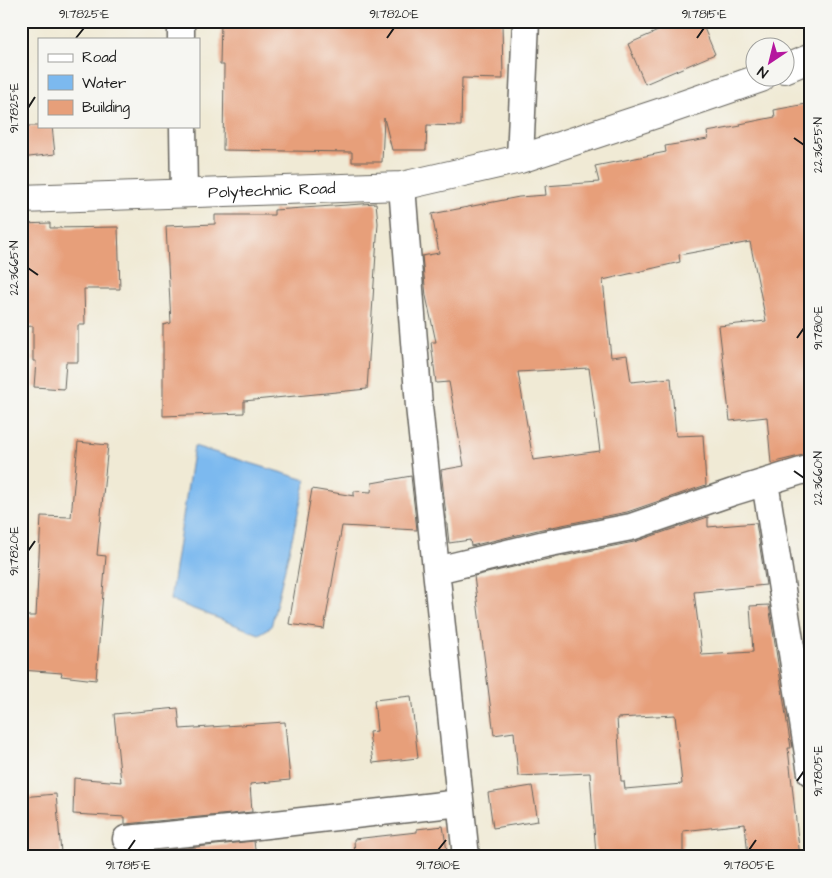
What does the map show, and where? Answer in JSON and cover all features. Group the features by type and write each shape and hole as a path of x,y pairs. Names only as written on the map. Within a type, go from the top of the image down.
{"street":[{"path":"181,21 181,38"},
{"path":"520,159 526,21"},
{"path":"794,65 811,58"},
{"name":"Polytechnic Road","path":"21,199 402,186 520,159 744,84"},
{"path":"182,128 184,194"},
{"path":"402,186 419,406 466,857"},
{"path":"437,570 545,544 631,527 811,468"},
{"path":"766,482 811,774"},
{"path":"126,839 460,803"}],"water":[{"path":"194,446 306,480 271,627 259,634 170,600"}],"building":[{"path":"221,21 502,21 503,79 462,78 461,126 427,125 426,150 392,150 384,118 382,162 352,162 352,152 223,150 224,65 220,65"},
{"path":"681,21 701,21 715,54 645,84 628,44"},
{"path":"806,104 811,132 811,311 806,311 811,359 811,370 807,371 811,405 811,453 771,463 767,417 730,421 719,326 766,321 750,242 679,255 680,262 603,280 611,357 627,355 631,382 671,378 676,436 703,435 706,485 627,512 471,546 470,540 449,543 441,470 464,466 449,382 436,383 431,342 436,342 426,296 422,256 439,253 432,214 519,197 546,195 545,186 599,182 595,166 666,152 665,146 708,139 707,132 775,117 774,110","holes":["589,368 600,451 533,460 518,372"]},
{"path":"21,126 52,128 55,154 21,158"},
{"path":"376,203 378,223 367,389 244,401 244,413 163,416 163,325 171,323 166,226 215,224 215,215 274,215 274,210"},
{"path":"50,223 50,228 118,227 120,289 84,289 85,325 78,325 78,362 66,362 64,389 34,387 36,361 33,361 33,326 21,327 21,224"},
{"path":"78,442 108,445 97,555 106,556 96,680 61,676 62,673 21,670 24,616 36,616 41,516 71,517"},
{"path":"411,476 417,530 342,526 324,629 289,624 312,489 354,496 354,491 371,492 372,483"},
{"path":"708,517 708,527 756,523 766,585 694,592 702,655 753,652 750,606 769,605 791,748 788,748 800,857 748,857 745,824 683,831 683,857 596,855 590,773 518,776 514,732 494,735 474,576 634,542","holes":["675,715 682,784 625,789 624,781 621,781 617,718"]},
{"path":"411,696 418,758 373,763 369,732 377,731 374,700"},
{"path":"178,708 180,729 285,722 290,780 250,784 252,812 125,824 125,817 73,814 74,778 121,782 114,714"},
{"path":"532,786 538,821 493,828 488,793"},
{"path":"56,794 61,853 25,856 21,797"},
{"path":"443,826 448,857 355,857 354,839 417,832 417,829"},
{"path":"254,841 256,857 168,857 168,850"}]}
